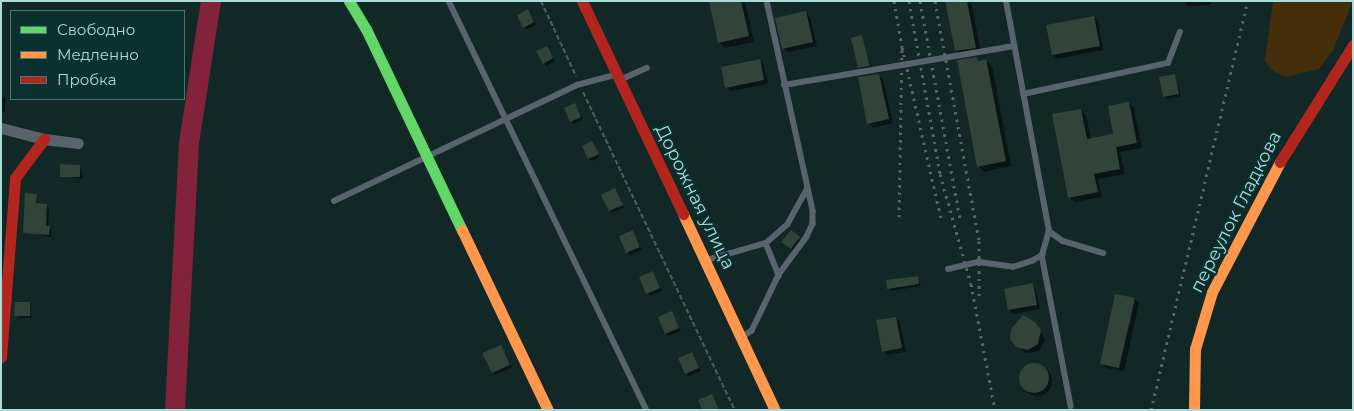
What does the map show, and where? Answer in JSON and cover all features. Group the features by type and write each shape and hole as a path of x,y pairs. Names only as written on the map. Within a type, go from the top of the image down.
{"street":[{"path":"349,1 366,29 548,410"},
{"name":"Дорожная улица","path":"582,1 707,260 776,410"},
{"name":"переулок Гладкова","path":"1194,410 1196,349 1212,292 1293,138 1353,45"},
{"path":"1,128 44,139 78,143"},
{"path":"1,357 14,188 20,168 44,139"},
{"path":"1,187 14,188"}],"lane":[{"path":"449,1 507,117 647,410"},
{"path":"743,337 752,331 779,275 813,224 808,188 767,1"},
{"path":"1006,1 1048,231 1042,256 1071,406"},
{"path":"1023,94 1168,63 1180,32"},
{"path":"784,85 1014,46"},
{"path":"334,201 507,117 580,84 618,78 647,68"},
{"path":"707,260 766,243 786,225 808,188"},
{"path":"1048,231 1063,241 1103,253"},
{"path":"766,243 779,275"},
{"path":"948,269 979,262 1013,267 1042,256"}],"path":[{"path":"541,1 735,410"}],"shaded area":[{"path":"1273,1 1353,1 1333,50 1319,69 1286,77 1273,71 1265,61"}],"building":[{"path":"709,1 741,1 749,36 718,43"},
{"path":"945,1 967,1 976,48 955,51"},
{"path":"528,9 534,22 523,28 517,15"},
{"path":"806,11 813,42 782,49 775,18"},
{"path":"1094,16 1100,46 1052,55 1046,25"},
{"path":"862,35 870,66 858,68 851,38"},
{"path":"547,46 553,58 543,64 536,51"},
{"path":"977,57 978,61 986,59 1006,161 977,167 957,60"},
{"path":"760,59 764,80 725,88 721,67"},
{"path":"879,74 889,119 867,124 858,77"},
{"path":"1175,74 1179,94 1163,97 1159,77"},
{"path":"1129,102 1137,143 1116,147 1120,169 1094,174 1098,192 1068,198 1052,114 1081,109 1087,139 1113,134 1108,106"},
{"path":"575,103 581,117 570,122 564,108"},
{"path":"592,141 599,154 588,159 582,146"},
{"path":"60,164 80,165 80,177 60,177"},
{"path":"615,188 623,205 609,211 601,195"},
{"path":"25,193 37,194 36,203 47,204 46,226 50,226 49,235 23,233"},
{"path":"633,230 640,247 626,253 619,236"},
{"path":"791,230 800,237 791,249 781,242"},
{"path":"653,271 660,288 646,294 639,277"},
{"path":"918,276 919,284 887,289 886,280"},
{"path":"1033,283 1037,305 1008,310 1004,289"},
{"path":"1115,294 1135,298 1119,368 1100,364"},
{"path":"15,302 30,302 30,316 14,316"},
{"path":"672,311 679,328 665,334 658,317"},
{"path":"1023,315 1035,322 1041,330 1038,344 1028,350 1016,347 1010,339 1011,329"},
{"path":"896,317 902,348 882,352 876,320"},
{"path":"501,345 510,365 492,373 482,353"},
{"path":"692,352 699,368 685,374 678,358"},
{"path":"1034,363 1040,364 1048,372 1048,384 1040,392 1034,393 1028,392 1020,384 1019,378 1020,372 1028,364"},
{"path":"712,394 719,410 702,410 698,400"}],"waterway":[{"path":"175,410 189,143 211,1"}],"railway":[{"path":"894,1 902,47"},
{"path":"909,1 940,174 971,284 995,410"},
{"path":"920,1 960,220"},
{"path":"935,1 979,241 979,297"},
{"path":"1151,410 1248,1"},
{"path":"899,217 902,47 941,218"}],"traffic: fast":[{"path":"349,1 366,29 462,230"}],"traffic: slow":[{"path":"1194,410 1195,349 1212,292 1280,162"},
{"path":"683,214 775,410"},
{"path":"462,230 548,410"}],"traffic: jam":[{"path":"582,1 683,214"},
{"path":"1280,162 1353,45"},
{"path":"1,357 15,178 44,139"}]}
